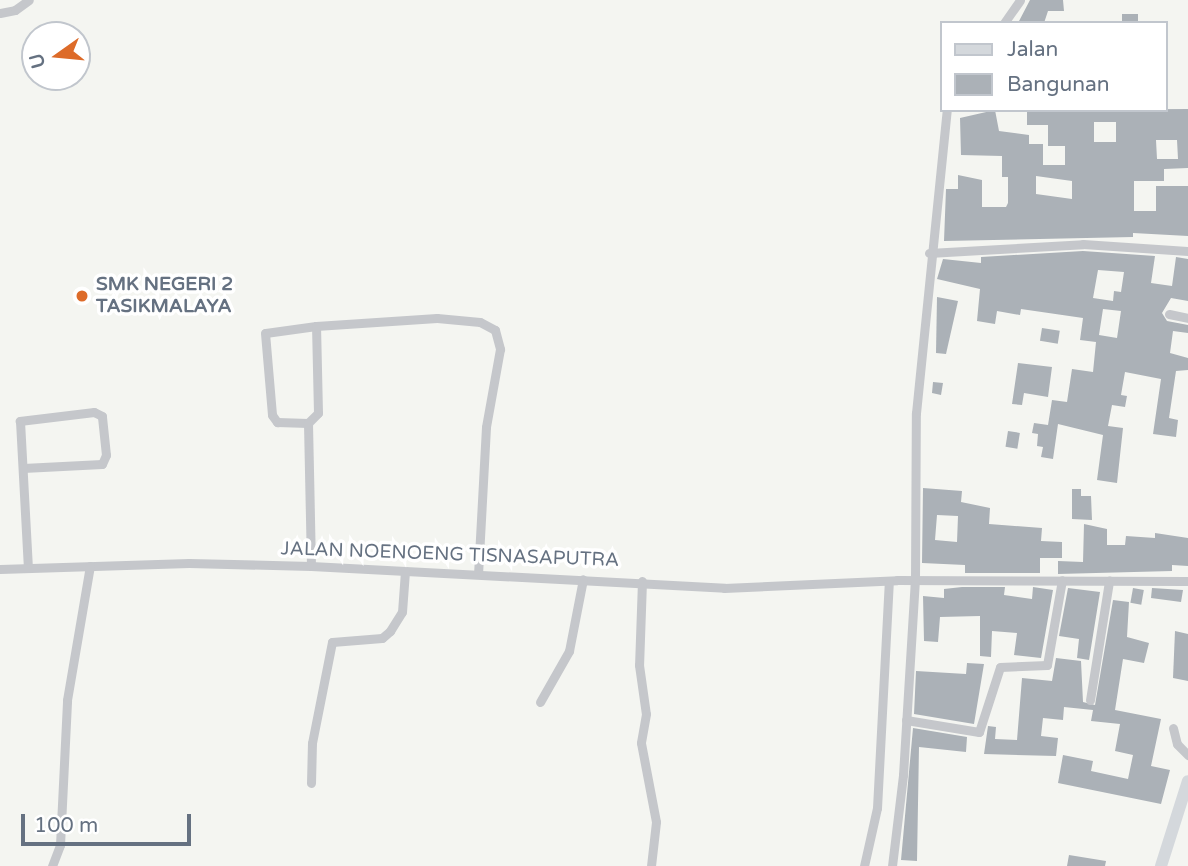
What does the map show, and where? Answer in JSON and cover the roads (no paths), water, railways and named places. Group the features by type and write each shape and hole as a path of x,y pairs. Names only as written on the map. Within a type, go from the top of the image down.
{"main road":[{"path":"1161,866 1188,781"}],"street":[{"path":"0,13 15,10 29,0"},
{"path":"1005,21 1020,0"},
{"path":"891,866 906,720 916,413 929,253 947,112"},
{"path":"929,253 1083,244 1188,251"},
{"path":"1169,314 1188,318"},
{"path":"308,423 273,419 264,337 269,330 437,318 480,321 495,330 500,349 486,427 478,574"},
{"path":"311,566 308,423 318,413 316,326"},
{"path":"23,468 102,464 106,455 102,416 94,412 24,418 20,421 28,568"},
{"path":"52,866 60,845 67,700 90,566"},
{"name":"JALAN NOENOENG TISNASAPUTRA","path":"0,569 90,566 311,566 642,581 724,588 893,580 1188,581"},
{"path":"311,783 312,743 332,642 382,638 390,631 402,612 405,571"},
{"path":"540,702 569,651 583,579"},
{"path":"864,866 877,808 893,580"},
{"path":"906,720 979,732 1000,667 1047,665 1062,580"},
{"path":"642,581 639,665 646,715 641,743 656,822 651,866"},
{"path":"1090,700 1109,581"},
{"path":"1173,728 1175,740 1188,755"}],"place":[{"name":"SMK NEGERI 2 TASIKMALAYA","path":"82,296"}]}
